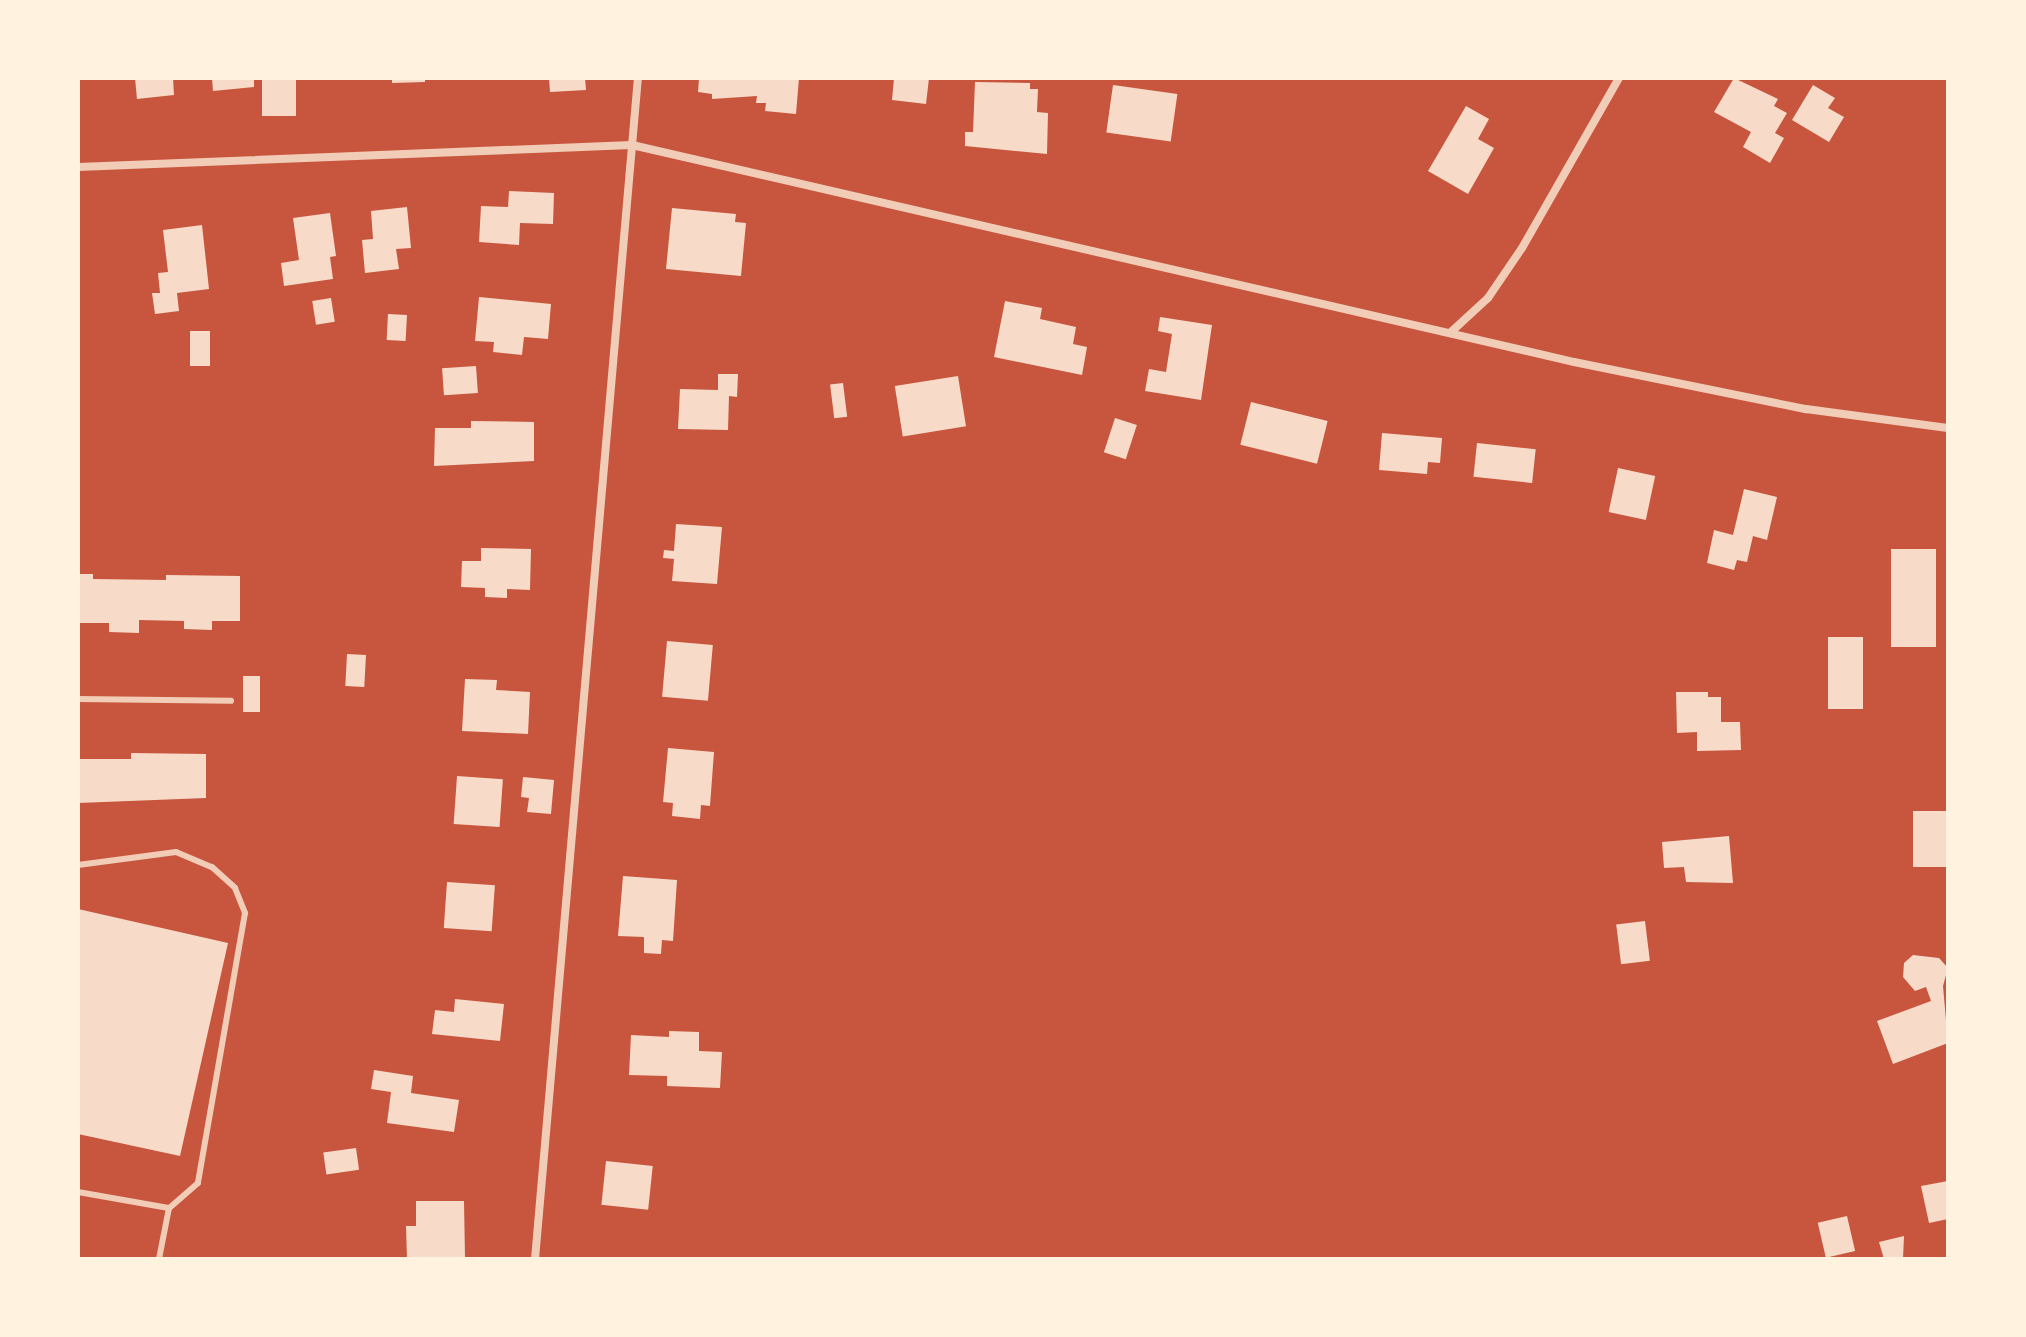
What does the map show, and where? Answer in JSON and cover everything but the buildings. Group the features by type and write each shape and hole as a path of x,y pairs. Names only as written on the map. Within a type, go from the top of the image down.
{"street":[{"path":"535,1259 638,78"},
{"path":"1451,332 1488,298 1522,248 1619,78"},
{"path":"78,167 632,145 1451,332 1806,409 1948,428"}],"lane":[{"path":"78,699 231,701"},
{"path":"78,865 176,852 212,867 235,888 245,913 198,1183 169,1208 159,1259"},
{"path":"78,1192 169,1208"}]}
